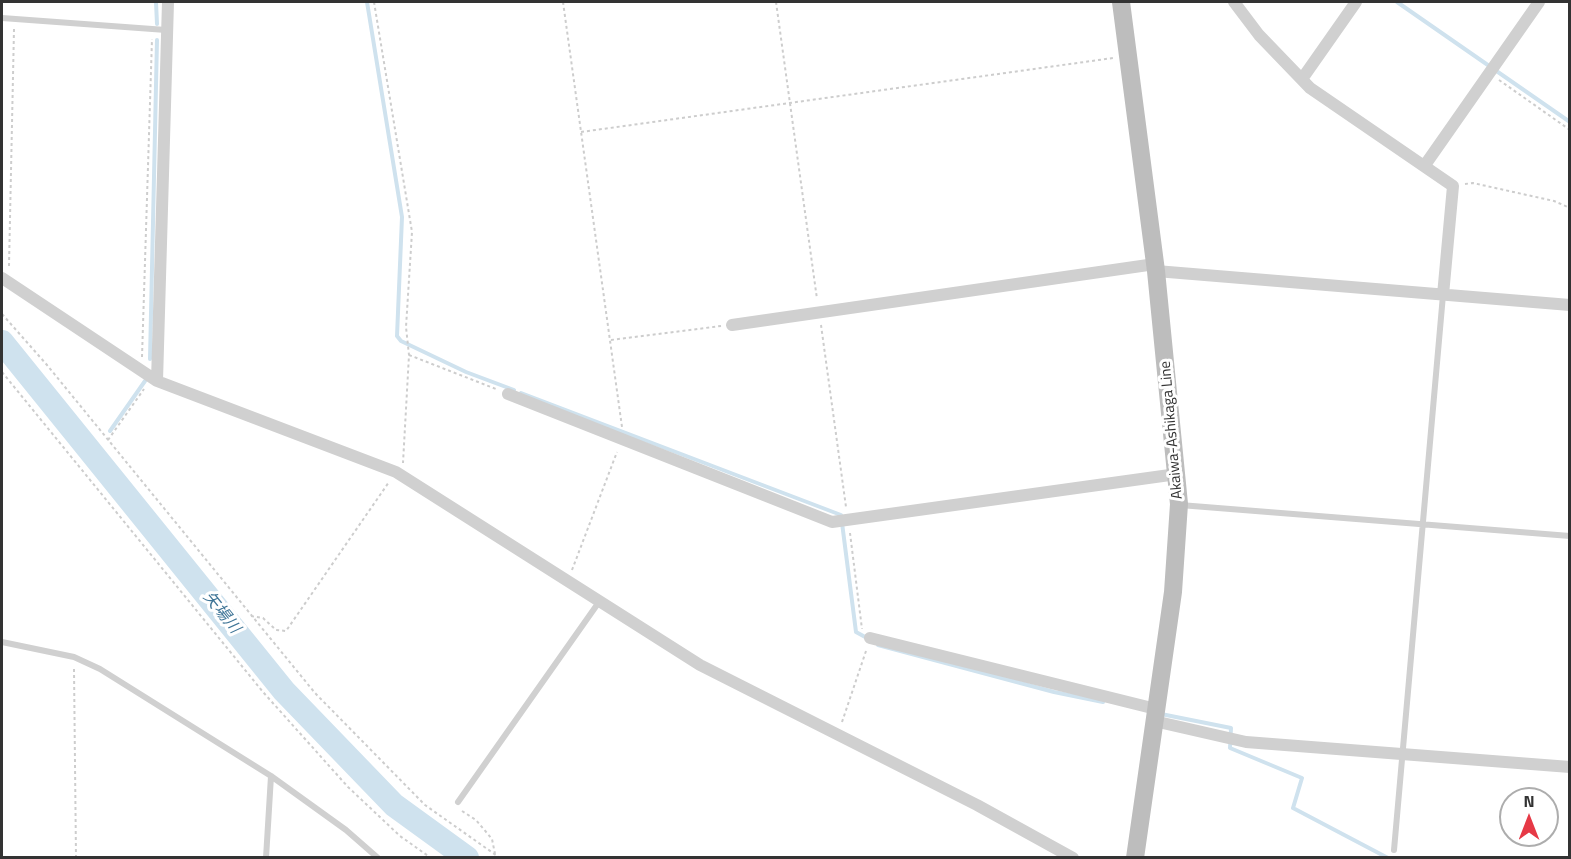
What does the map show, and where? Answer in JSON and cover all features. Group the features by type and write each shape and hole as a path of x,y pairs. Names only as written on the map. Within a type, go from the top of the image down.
{"main road":[{"name":"Akaiwa-Ashikaga Line","path":"1121,2 1155,268 1179,504 1173,592 1135,858"}],"street":[{"path":"157,381 168,2"},
{"path":"1234,2 1259,35 1324,99 1453,186 1443,295"},
{"path":"1302,79 1356,2"},
{"path":"1425,165 1539,2"},
{"path":"732,325 1155,268 1569,305"},
{"path":"4,280 157,381 396,472 700,665 838,733 1073,858"},
{"path":"508,394 623,437 832,522 1177,474"},
{"path":"870,638 1246,742 1569,766"}],"lane":[{"path":"2,18 166,30"},
{"path":"1394,850 1405,753 1443,295"},
{"path":"1179,504 1569,536"},
{"path":"458,802 599,602"},
{"path":"2,642 74,657 100,669 271,776 346,830 378,858"},
{"path":"266,858 271,776"}],"path":[{"path":"251,616 263,618 276,630 286,632 403,462 410,355 406,327 411,218 374,2"},
{"path":"563,2 623,437 567,582"},
{"path":"776,2 863,631 870,638 838,733"},
{"path":"4,280 14,20"},
{"path":"141,372 152,30"},
{"path":"581,132 1129,56"},
{"path":"1489,73 1569,130"},
{"path":"1453,186 1473,183 1554,201 1569,208"},
{"path":"2,314 315,693 405,787 447,823 500,858"},
{"path":"611,340 732,325"},
{"path":"410,355 508,394"},
{"path":"2,372 271,700 348,787 400,836 431,858"},
{"path":"108,440 146,386 157,381"},
{"path":"74,657 76,858"},
{"path":"458,802 462,811 476,820 492,839 495,854"}],"waterway":[{"path":"156,2 157,24"},
{"path":"367,2 402,217 397,336 401,341 466,372 514,390"},
{"path":"1397,2 1570,122"},
{"path":"150,359 157,40"},
{"name":"矢場川","path":"2,342 284,691 394,805 467,858"},
{"path":"110,431 145,381"},
{"path":"521,393 841,515 856,632 867,638"},
{"path":"878,645 1054,692 1103,702"},
{"path":"1161,714 1231,728 1230,748 1302,778 1293,808 1388,858"}]}
